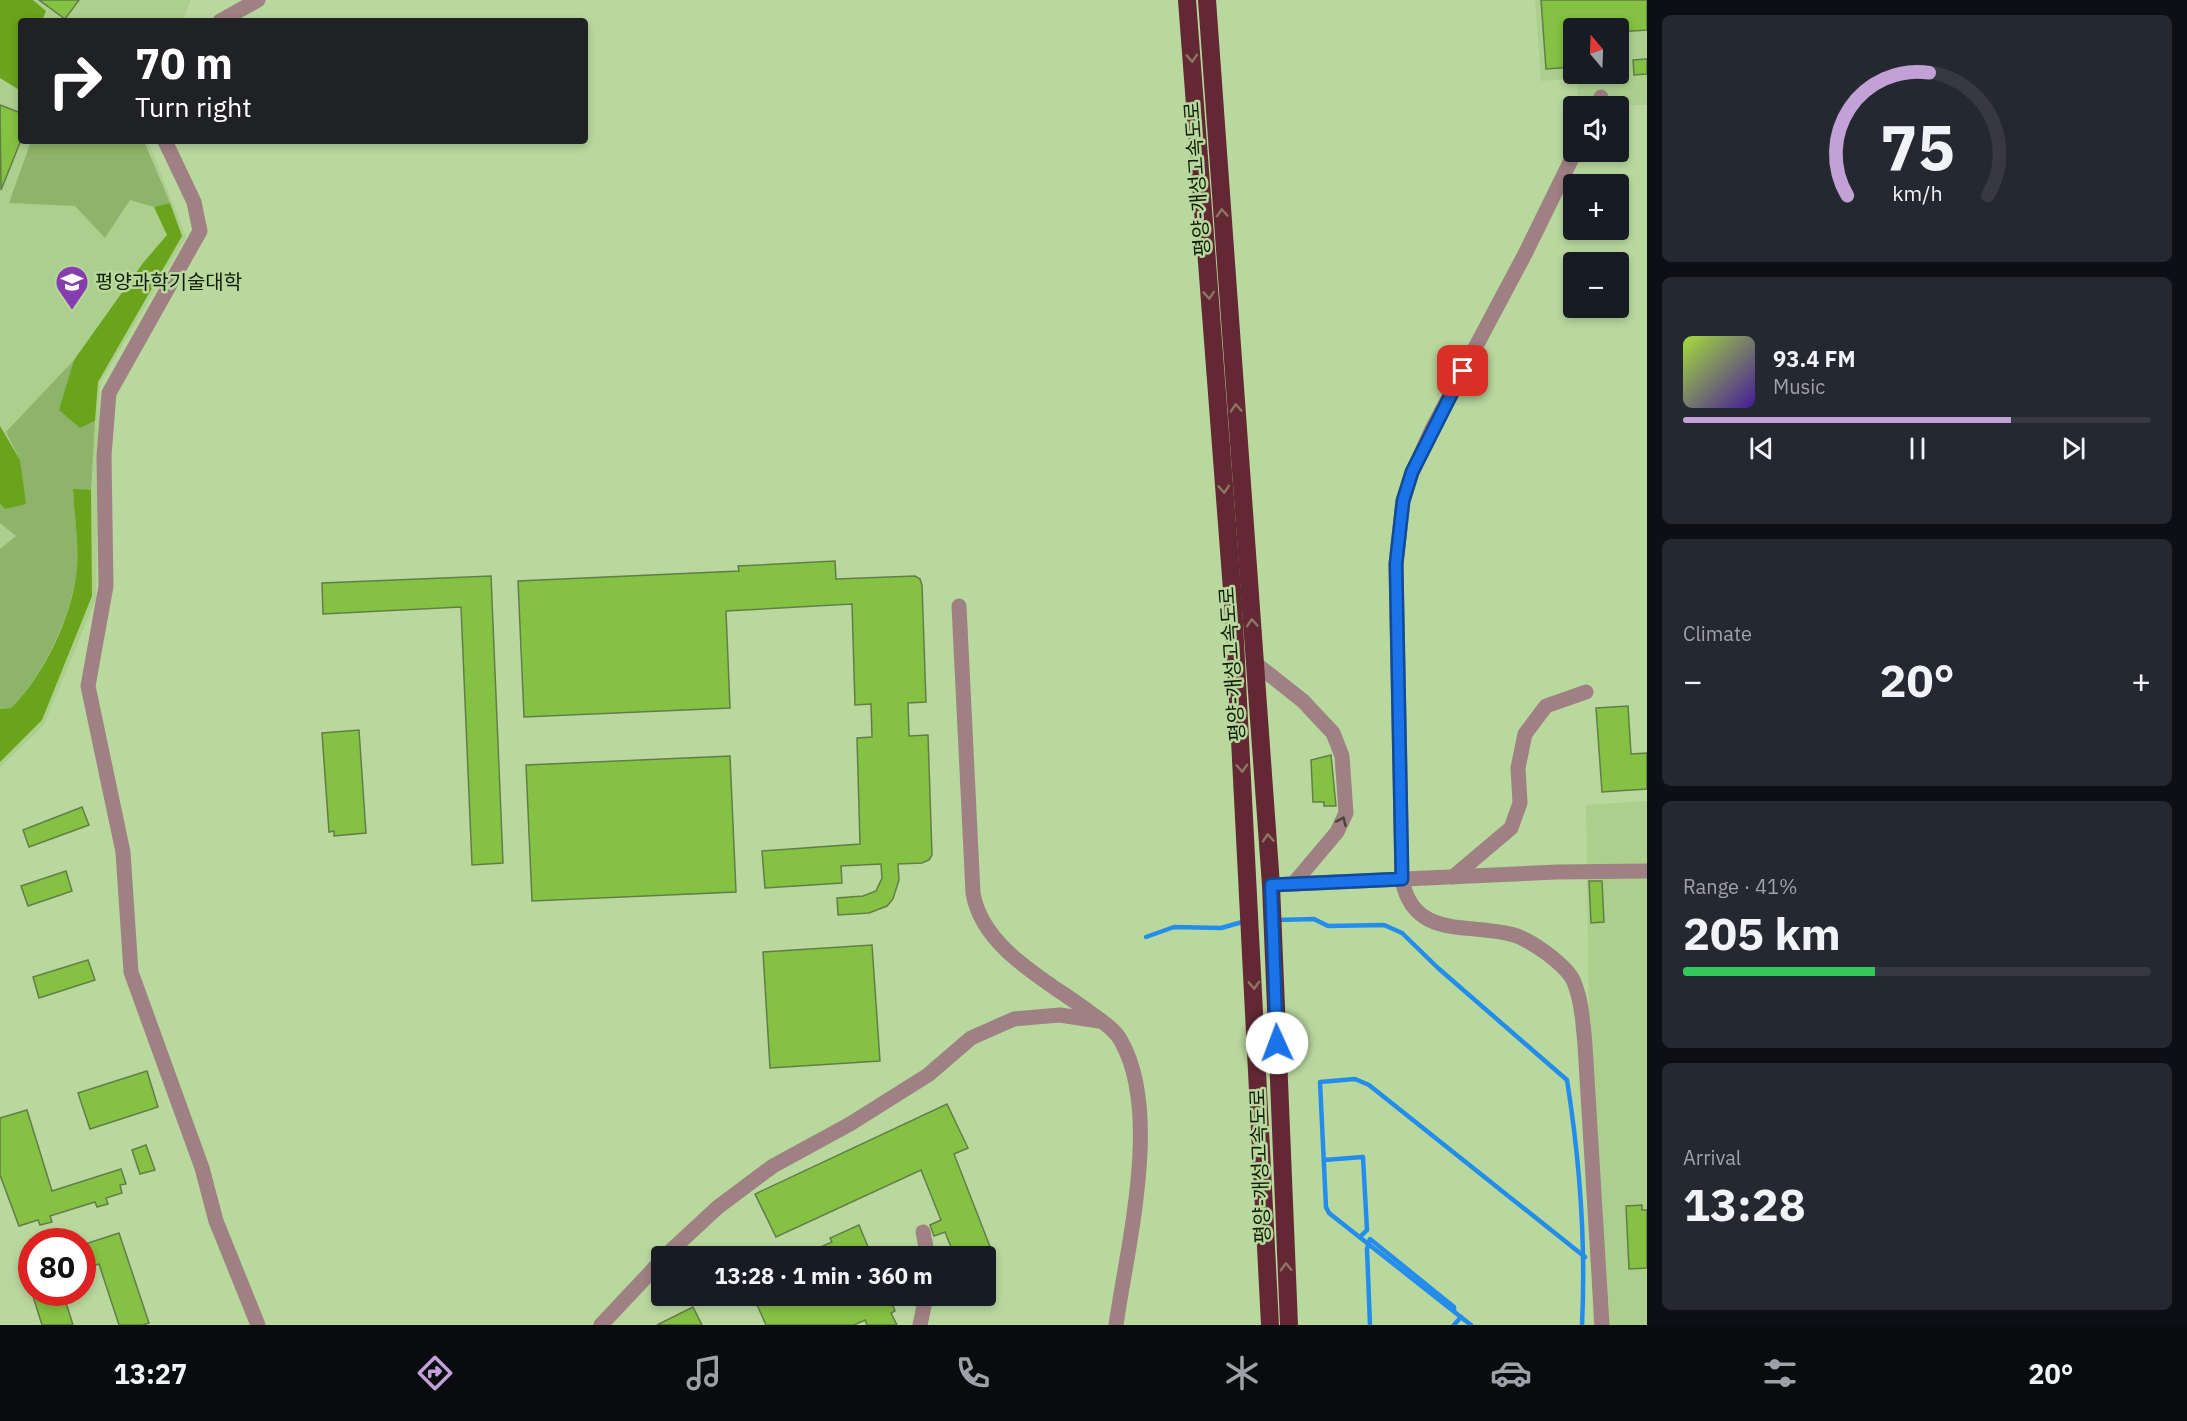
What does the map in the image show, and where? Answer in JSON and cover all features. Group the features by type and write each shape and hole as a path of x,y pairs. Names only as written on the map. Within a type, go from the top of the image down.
{"highway":[{"name":"평양-개성고속도로","path":"1187,0 1233,603 1270,1325"},
{"name":"평양-개성고속도로","path":"1207,0 1271,891 1289,1325"}],"street":[{"path":"225,18 258,0"},
{"path":"166,144 194,202 200,231 109,393 105,456 106,586 88,686 123,852 131,972 202,1168 216,1221 258,1325"},
{"path":"1570,162 1525,254 1432,429 1412,472 1403,501 1396,564 1402,879 1410,902 1424,917 1448,927 1513,934 1528,940 1557,961 1573,980 1582,1009 1602,1325"},
{"path":"959,606 973,893 978,913 997,942 1102,1022 1120,1039 1131,1063 1140,1120 1137,1200 1116,1325"},
{"path":"1255,663 1303,701 1333,733 1342,756 1346,813 1337,832 1294,883"},
{"path":"1453,877 1511,828 1520,803 1518,768 1525,734 1546,706 1586,692"},
{"path":"1271,891 1294,883 1647,871"},
{"path":"676,1246 718,1208 773,1166 850,1125 928,1075 971,1038 1014,1019 1060,1015 1102,1022"},
{"path":"923,1232 926,1246"},
{"path":"601,1325 651,1271"},
{"path":"920,1325 924,1306"}],"shaded area":[{"name":"평양과학기술대학","path":"0,0 191,0 183,18 18,18 18,144 149,144 186,237 100,384 96,599 44,725 0,767"},
{"path":"1535,0 1647,0 1647,105 1629,105 1629,96 1578,96 1577,84 1629,84 1629,18 1563,18 1563,79 1541,81"},
{"path":"30,144 145,144 170,203 154,207 130,200 105,238 75,206 9,203"},
{"path":"74,360 60,410 80,428 95,421 91,490 73,490 77,549 74,586 63,624 35,679 11,708 0,709 0,549 16,536 0,523 0,504 5,509 20,460 6,432"},
{"path":"1647,801 1647,1325 1593,1325 1586,805"}],"green space":[{"path":"0,0 33,0 46,11 43,18 18,18 18,89 0,78"},
{"path":"170,203 182,236 98,382 95,421 80,428 59,410 74,360 143,263 167,235 154,207"},
{"path":"0,426 20,460 26,504 5,509 0,504"},
{"path":"73,489 91,490 92,596 42,720 0,762 0,709 11,708 35,679 55,644 70,605 77,568"}],"building":[{"path":"39,0 79,0 64,18"},
{"path":"1541,0 1647,0 1647,30 1629,31 1629,18 1563,18 1563,68 1546,69"},
{"path":"1647,59 1647,74 1634,75 1633,60"},
{"path":"0,105 18,112 19,144 1,190"},
{"path":"835,561 836,579 915,576 920,579 922,585 926,702 908,703 909,736 928,735 932,855 929,860 922,863 898,864 899,880 893,899 887,906 869,913 838,915 837,898 863,896 876,891 882,878 881,864 841,866 842,883 765,888 762,851 860,844 857,738 872,737 871,704 855,705 852,604 726,611 730,708 524,717 518,581 739,571 738,566"},
{"path":"491,576 503,863 472,865 461,607 323,614 322,583"},
{"path":"1628,706 1631,754 1647,753 1647,789 1602,792 1596,708"},
{"path":"359,730 366,833 334,836 334,831 329,832 322,733"},
{"path":"1331,755 1336,806 1324,806 1324,802 1313,802 1311,760"},
{"path":"730,756 736,892 532,901 526,765"},
{"path":"82,807 89,825 29,847 23,830"},
{"path":"66,871 72,891 28,906 21,886"},
{"path":"1589,881 1602,881 1604,922 1591,923"},
{"path":"872,945 880,1061 770,1068 763,952"},
{"path":"88,960 95,980 39,998 33,977"},
{"path":"147,1071 158,1107 90,1129 78,1093"},
{"path":"947,1104 968,1148 954,1154 990,1246 951,1246 945,1232 934,1236 930,1225 941,1220 921,1170 776,1237 755,1194"},
{"path":"27,1110 52,1191 121,1169 126,1184 120,1185 122,1193 106,1198 108,1204 97,1207 95,1202 50,1216 52,1222 40,1225 38,1220 19,1226 0,1175 0,1118"},
{"path":"146,1145 155,1170 140,1174 132,1150"},
{"path":"1642,1205 1642,1210 1647,1210 1647,1268 1629,1269 1626,1206"},
{"path":"859,1225 868,1246 823,1246 832,1242 830,1238"},
{"path":"119,1233 149,1323 119,1325 99,1264 96,1265 96,1240"},
{"path":"36,1306 67,1306 73,1325 42,1325"},
{"path":"757,1306 893,1306 895,1311 891,1313 897,1325 867,1325 865,1320 854,1325 766,1325"},
{"path":"693,1307 702,1325 657,1325"}],"waterway":[{"path":"1276,920 1314,919 1328,926 1384,925 1402,933 1438,968 1567,1080 1581,1202 1582,1325"},
{"path":"1146,937 1174,927 1221,928 1246,921"},
{"path":"1471,1325 1329,1213 1326,1207 1320,1082 1355,1079 1369,1085 1585,1257"},
{"path":"1324,1160 1363,1157 1367,1230 1361,1236"},
{"path":"1370,1325 1367,1249 1370,1239 1454,1307 1454,1311"},
{"path":"1454,1325 1461,1317"}],"place":[{"name":"평양과학기술대학","path":"72,311"}],"route":[{"path":"1277,1043 1271,885 1402,879 1396,564 1403,501 1412,472 1463,371"}]}
